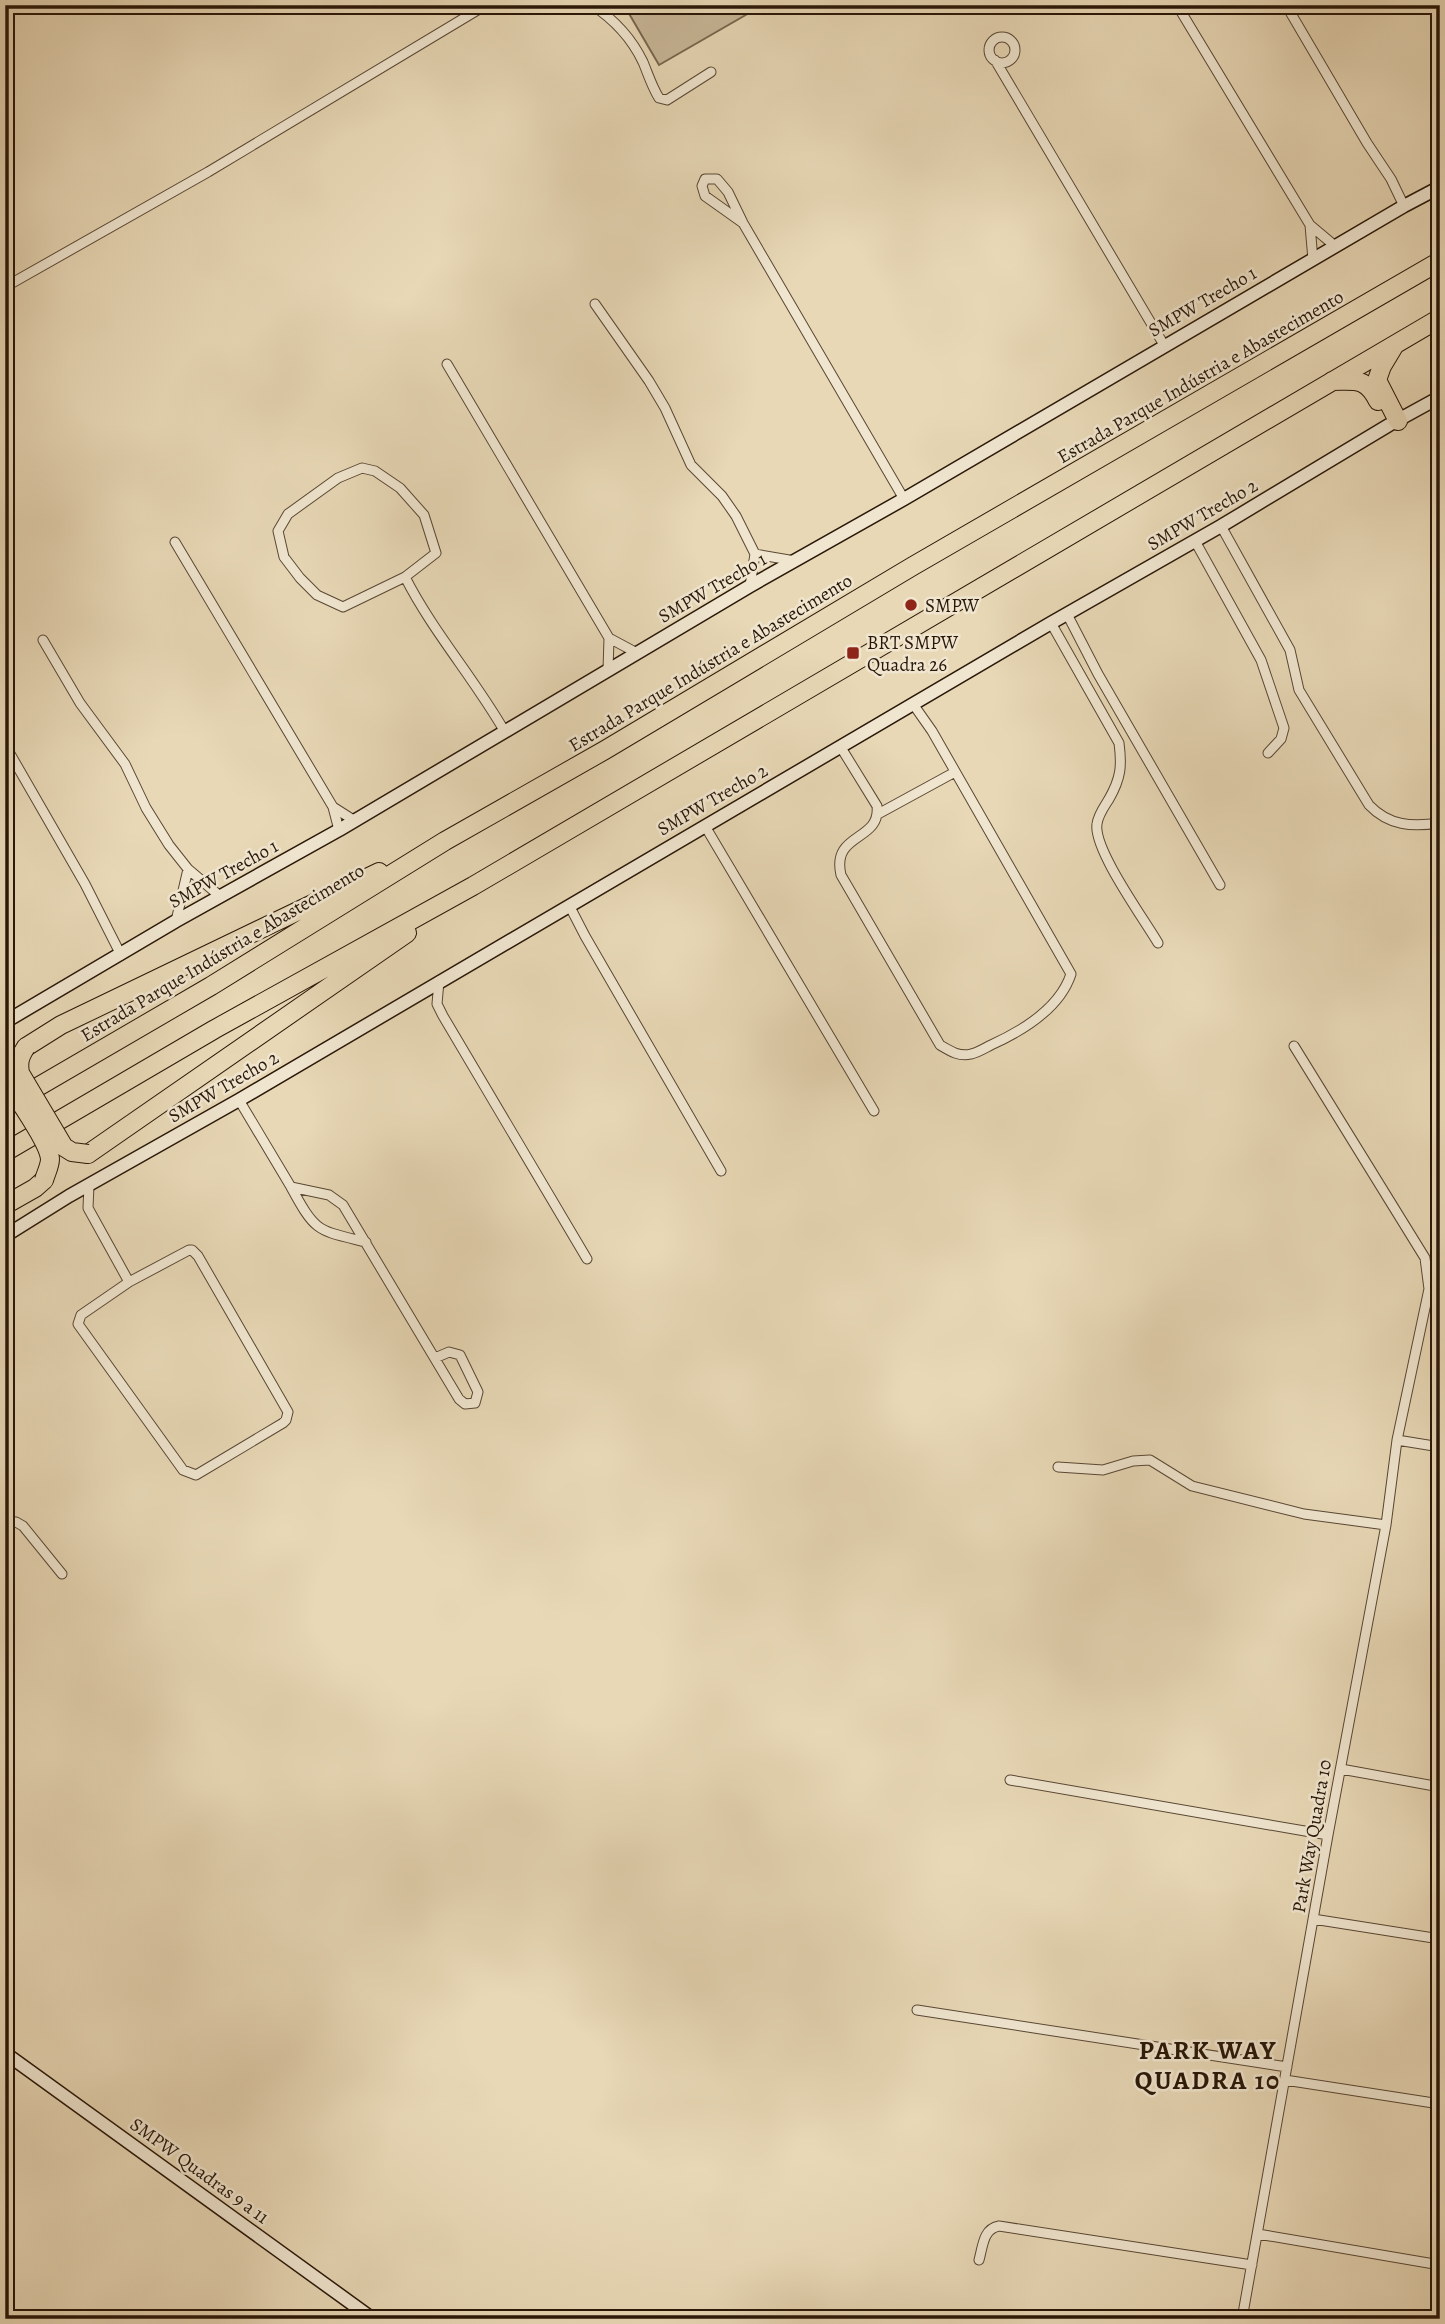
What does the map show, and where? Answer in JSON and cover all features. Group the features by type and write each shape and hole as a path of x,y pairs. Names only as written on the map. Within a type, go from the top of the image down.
{"highway":[{"name":"Estrada Parque Indústria e Abastecimento","path":"5,1106 211,986 445,841 1440,261"},
{"path":"5,1152 215,1030 473,886 1440,318"},
{"path":"1393,423 1377,380 1382,366 1396,344"},
{"path":"1332,382 1363,382 1368,385 1393,423"},
{"path":"445,841 61,1025 26,1046 20,1056 20,1073 64,1147 72,1152 88,1154 473,886"},
{"path":"5,1082 16,1095 48,1150 49,1166 44,1180 35,1188 5,1205"}],"street":[{"path":"5,287 208,172 486,5"},
{"path":"592,5 617,23 629,38 659,98 667,100 711,72"},
{"path":"1177,5 1310,225 1335,247"},
{"path":"1286,5 1404,205"},
{"path":"995,60 1164,345"},
{"path":"743,223 705,196 702,186 705,179 712,178 722,183 904,499"},
{"name":"SMPW Trecho 1","path":"5,1022 176,921 355,821 750,586 904,499 1404,205 1439,188"},
{"path":"1310,225 1313,260"},
{"path":"595,304 649,381 665,408 691,465 722,496 736,516 755,554 750,586"},
{"path":"447,364 609,638 637,653"},
{"name":"SMPW Trecho 2","path":"5,1236 69,1196 239,1100 1440,397"},
{"path":"362,468 375,471 400,488 424,515 436,553 405,577 343,607 317,595 300,579 284,557 278,531 288,514 338,478 362,468"},
{"path":"1220,526 1290,650 1299,690 1368,805 1388,821 1440,823"},
{"path":"1195,541 1261,660 1284,728 1281,739 1269,753"},
{"path":"175,542 333,807 339,830"},
{"path":"755,554 796,561"},
{"path":"405,577 421,609 491,707 505,732"},
{"path":"1067,614 1082,645 1220,885"},
{"path":"1051,623 1119,743 1122,763 1119,779 1099,816 1097,835 1112,867 1158,943"},
{"path":"608,670 609,638"},
{"path":"43,640 80,703 125,764 146,808 188,869 221,897"},
{"path":"841,746 877,806 878,814 869,830 845,846 838,864 841,875 940,1045 955,1054 971,1054 1016,1033 1056,1001 1068,985 1071,974 913,704"},
{"path":"5,745 79,873 121,955"},
{"path":"878,814 955,772"},
{"path":"333,807 355,821"},
{"path":"705,825 874,1111"},
{"path":"176,921 188,869"},
{"path":"569,905 721,1171"},
{"path":"437,1004 439,981"},
{"path":"418,993 437,1004 587,1259"},
{"name":"Park Way Quadra 10","path":"1242,2319 1386,1525 1397,1440 1429,1289 1425,1258 1294,1046"},
{"path":"239,1100 306,1214 322,1230 366,1242"},
{"path":"88,1208 89,1185"},
{"path":"291,1187 329,1195 338,1200 366,1242 459,1399 465,1405 475,1402 478,1392 460,1355 449,1352 435,1358"},
{"path":"69,1196 88,1208 129,1282"},
{"path":"189,1250 195,1252 288,1412 286,1420 196,1475 183,1470 78,1324 81,1315 129,1282 189,1250"},
{"path":"1397,1440 1440,1447"},
{"path":"1058,1467 1103,1470 1133,1461 1150,1460 1192,1486 1294,1512 1386,1525"},
{"path":"5,1521 16,1522 23,1527 62,1574"},
{"path":"1341,1769 1440,1787"},
{"path":"1010,1780 1328,1835"},
{"path":"1313,1919 1440,1939"},
{"path":"917,2010 1287,2067"},
{"name":"SMPW Quadras 9 a 11","path":"5,2053 373,2319"},
{"path":"1285,2080 1440,2104"},
{"path":"979,2260 986,2235 992,2228 999,2226 1252,2265"},
{"path":"1258,2234 1440,2265"}],"shaded area":[{"path":"624,5 763,5 659,65"}],"place":[{"name":"SMPW","path":"911,605"},
{"name":"BRT SMPW Quadra 26","path":"853,653"}],"district":[{"name":"PARK WAY QUADRA 10","path":"1208,2065"}]}
